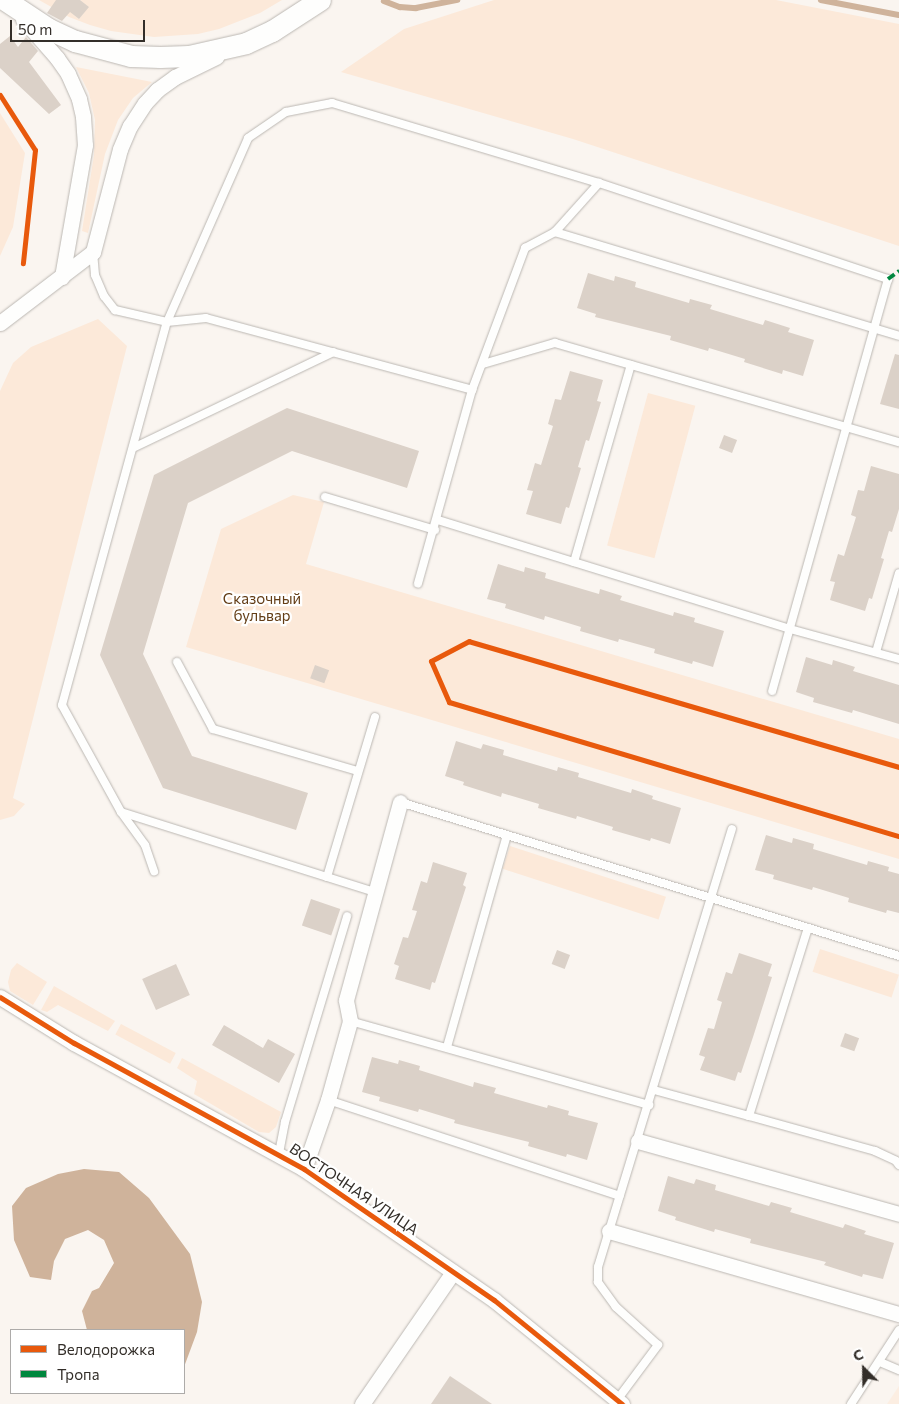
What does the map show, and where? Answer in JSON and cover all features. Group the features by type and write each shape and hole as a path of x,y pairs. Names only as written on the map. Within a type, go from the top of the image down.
{"main road":[{"path":"5,0 49,30 75,42 131,56 189,56 246,43 272,31 320,0"}],"street":[{"path":"5,0 57,58 73,84 83,117 84,145 62,277"},
{"path":"0,323 92,252 120,148 130,126 144,103 175,77 246,43"},
{"path":"304,1169 328,1100 350,1021 346,1000 400,802"},
{"name":"ВОСТОЧНАЯ УЛИЦА","path":"0,997 74,1043 279,1153 304,1169 494,1300 619,1402"},
{"path":"638,1141 899,1214"},
{"path":"609,1231 899,1314"},
{"path":"362,1404 452,1272"}],"lane":[{"path":"154,871 145,845 121,812 62,705 167,322 248,138 286,112 332,104 599,183 888,278 872,327 847,426 772,691"},
{"path":"418,584 438,520 472,390 525,248 555,232 599,183"},
{"path":"555,232 899,336"},
{"path":"92,252 95,275 104,296 115,310 167,322 206,318 472,390"},
{"path":"483,364 555,343 899,442"},
{"path":"133,448 333,352"},
{"path":"574,562 631,365"},
{"path":"325,497 435,530"},
{"path":"438,520 790,629 899,659"},
{"path":"876,652 899,573"},
{"path":"177,662 213,729 358,771"},
{"path":"328,877 375,717"},
{"path":"400,802 899,956"},
{"path":"121,812 375,892"},
{"path":"619,1402 658,1345 616,1307 598,1282 598,1267 654,1090 732,829"},
{"path":"447,1047 507,835"},
{"path":"279,1153 286,1122 347,916"},
{"path":"749,1116 808,928"},
{"path":"350,1021 649,1105"},
{"path":"654,1090 875,1151 896,1161 899,1165"},
{"path":"328,1100 620,1196"},
{"path":"851,1404 899,1330"},
{"path":"880,1362 899,1370"}],"shaded area":[{"path":"84,1169 119,1172 149,1198 190,1254 202,1302 197,1332 185,1364 185,1329 87,1329 82,1311 92,1291 99,1288 114,1263 104,1240 88,1230 65,1239 54,1261 51,1280 30,1277 14,1240 12,1206 26,1188 58,1174"},
{"path":"899,1386 899,1404 887,1404"}],"green space":[{"path":"39,0 56,0 79,19 88,7 80,0 282,0 260,13 219,29 198,34 154,37 111,31 90,25 69,17"},
{"path":"494,0 776,0 899,24 899,246 573,139 341,72 404,29"},
{"path":"76,67 152,82 133,98 118,120 105,154 88,233 82,231 94,155 95,120 89,93"},
{"path":"0,113 25,153 13,227 0,256"},
{"path":"98,319 127,346 13,798 25,804 14,816 0,820 0,391 13,363 31,347"},
{"path":"648,393 695,406 654,558 607,546"},
{"name":"Сказочный бульвар","path":"293,495 324,502 306,564 899,739 899,859 186,647 221,529"},
{"path":"510,846 666,897 659,920 503,869"},
{"path":"820,949 899,975 892,997 813,972"},
{"path":"17,963 47,982 33,1005 10,991 8,982 11,970"},
{"path":"54,986 115,1021 108,1031 58,1005 47,1012 41,1010"},
{"path":"121,1024 176,1053 170,1064 115,1035"},
{"path":"182,1058 281,1112 276,1127 269,1133 259,1132 194,1094 197,1081 177,1068"}],"building":[{"path":"56,0 80,0 89,7 79,19 70,12 62,21 47,13"},
{"path":"10,36 18,47 26,37 38,51 29,62 61,105 49,114 0,68 0,44"},
{"path":"588,273 614,281 615,276 636,282 635,287 689,303 690,299 712,305 710,309 763,325 765,320 790,328 788,332 814,340 803,376 783,370 782,374 744,362 745,359 709,348 708,351 670,340 671,336 595,317 596,314 577,308"},
{"path":"895,354 899,355 899,409 880,404"},
{"path":"570,371 603,380 597,401 601,402 589,441 586,440 578,467 581,468 569,508 566,507 561,524 526,514 533,491 527,490 535,463 541,465 553,426 548,424 555,399 561,400"},
{"path":"287,408 419,451 407,488 292,451 188,503 143,654 192,756 308,793 296,830 163,788 100,655 154,475"},
{"path":"724,435 737,440 732,453 719,448"},
{"path":"871,466 899,474 899,509 892,532 889,531 881,558 884,559 872,599 869,598 865,611 830,600 835,582 830,581 838,554 844,556 856,517 851,515 858,490 864,491"},
{"path":"498,564 524,572 525,567 546,573 545,578 599,594 600,589 622,596 620,600 673,616 674,612 695,618 694,622 724,631 713,667 693,661 692,664 654,653 655,649 619,639 618,642 580,631 581,627 545,616 544,620 505,608 506,604 487,599"},
{"path":"806,657 832,665 833,660 855,667 853,671 899,685 899,724 853,710 852,713 813,702 814,698 796,692"},
{"path":"315,665 329,670 324,683 310,678"},
{"path":"456,741 481,749 483,744 504,750 503,755 557,771 558,767 579,773 578,777 631,793 632,789 653,796 652,799 681,808 670,844 651,838 650,841 612,830 613,827 577,816 576,819 538,808 539,804 502,793 501,797 463,785 464,782 445,776"},
{"path":"766,835 792,843 793,838 814,844 813,849 867,865 868,861 889,867 888,871 899,874 899,913 887,910 886,913 848,902 849,898 813,887 812,890 773,879 774,875 755,870"},
{"path":"433,862 467,873 463,885 466,887 435,983 432,982 430,990 395,979 399,966 394,964 403,937 408,938 417,911 412,910 421,881 427,883"},
{"path":"311,899 340,909 331,936 302,925"},
{"path":"557,950 570,955 565,969 552,964"},
{"path":"739,953 772,964 768,976 772,977 741,1073 738,1072 735,1081 700,1070 705,1057 699,1055 708,1028 714,1029 722,1002 717,1000 726,972 732,974"},
{"path":"176,964 190,995 156,1010 142,979"},
{"path":"224,1025 263,1048 268,1039 295,1054 279,1083 212,1045"},
{"path":"845,1033 859,1038 854,1051 840,1046"},
{"path":"372,1057 398,1064 399,1060 420,1066 419,1070 473,1087 474,1082 496,1088 494,1093 547,1108 548,1105 569,1111 568,1115 598,1123 587,1160 567,1154 566,1157 528,1146 529,1142 454,1123 455,1120 419,1109 418,1112 379,1101 380,1097 362,1092"},
{"path":"668,1176 694,1184 696,1179 716,1185 715,1190 769,1206 771,1202 792,1208 790,1212 843,1228 845,1224 866,1231 864,1234 894,1243 883,1279 863,1274 862,1277 824,1265 826,1262 750,1243 751,1239 715,1229 714,1232 675,1220 676,1217 658,1211"},
{"path":"450,1376 492,1404 431,1404"}],"waterway":[{"path":"384,1 400,7 416,8 457,0"},
{"path":"821,0 899,15"}],"marked path":[{"path":"888,279 899,271"}],"cycle path":[{"path":"0,95 35,150 23,263"},
{"path":"899,767 469,641 431,661 449,702 899,836"},
{"path":"0,997 74,1043 304,1169 494,1300 622,1404"}]}
